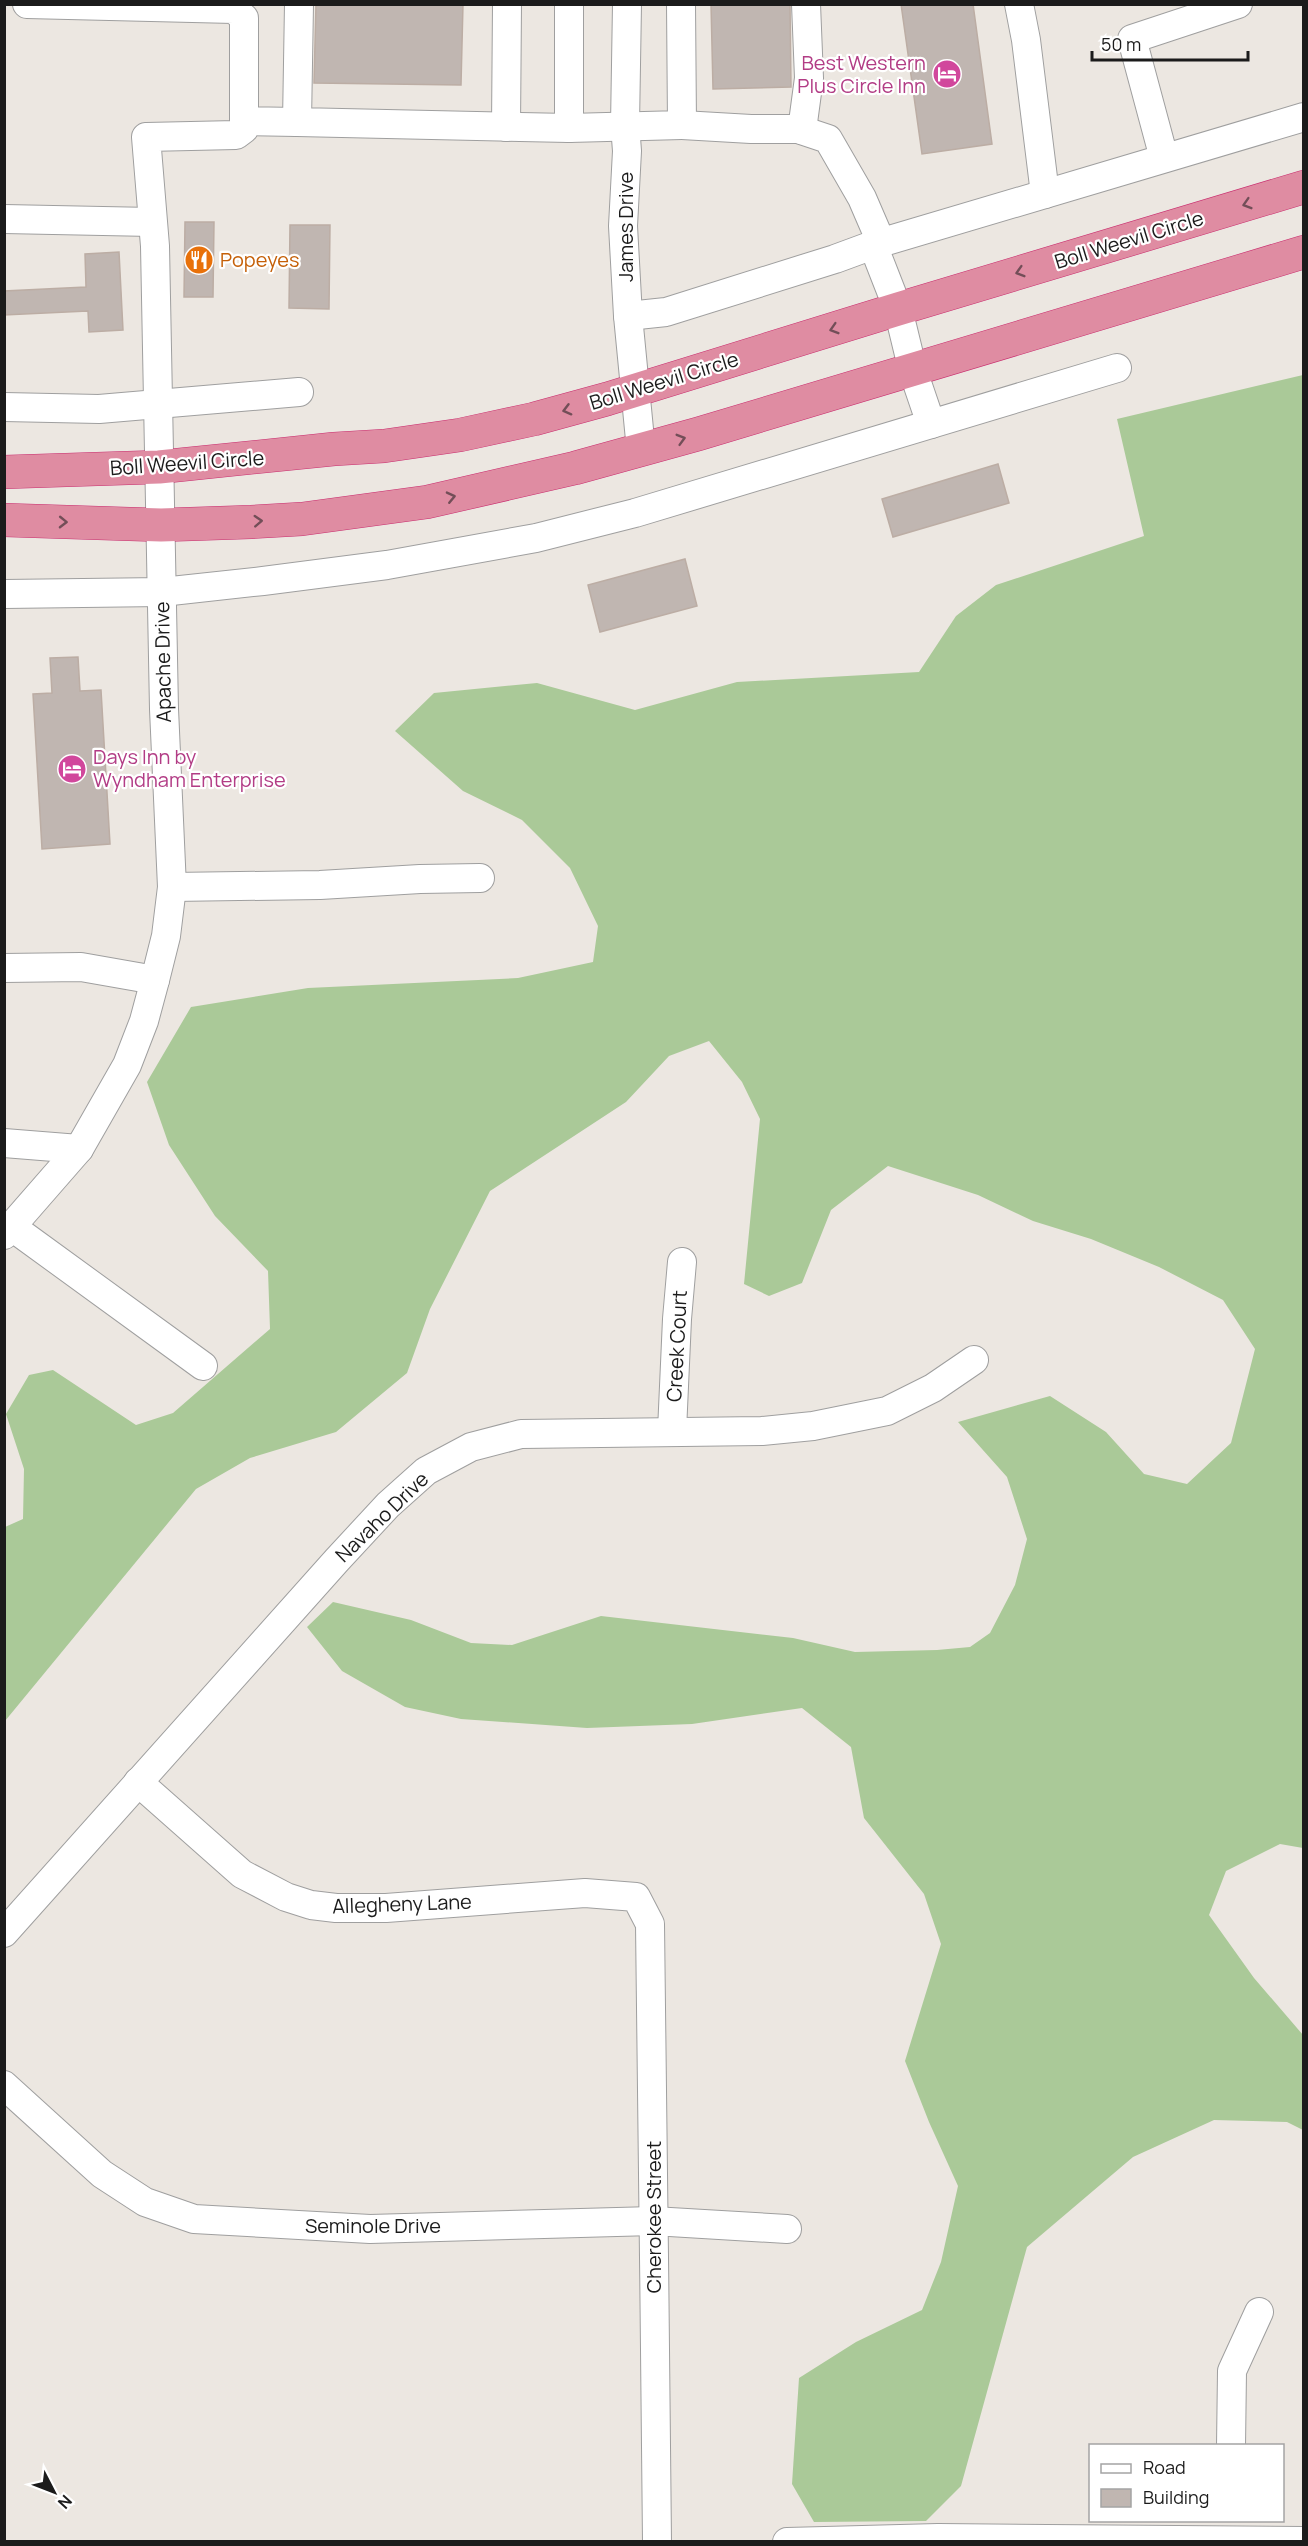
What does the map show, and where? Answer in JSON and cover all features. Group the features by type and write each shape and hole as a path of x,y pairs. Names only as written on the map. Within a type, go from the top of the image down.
{"highway":[{"name":"Boll Weevil Circle","path":"4,472 159,467 384,446 460,435 534,419 635,391 1304,187"},
{"path":"4,520 160,525 302,519 402,507 575,468 640,450 913,371 1304,252"}],"street":[{"path":"27,4 234,9 244,18 244,121 569,128 682,125 802,130 828,139 862,198 898,309 913,371 931,424"},
{"path":"297,122 298,4"},
{"path":"506,126 507,4"},
{"path":"569,4 569,128"},
{"name":"James Drive","path":"627,4 625,125 627,151 623,226 628,316 640,450"},
{"path":"681,4 682,125"},
{"path":"802,130 809,78 806,4"},
{"path":"1019,4 1026,40 1045,194"},
{"path":"1164,158 1132,39 1238,4"},
{"path":"628,316 666,312 877,244 1304,117"},
{"name":"Apache Drive","path":"8,1231 79,1149 127,1065 144,1020 166,936 172,887 164,709 155,246 147,137 236,135 244,129 244,121"},
{"path":"4,219 152,222"},
{"path":"4,594 162,592 387,565 537,538 635,513 1117,368"},
{"path":"4,407 99,410 299,392"},
{"path":"172,887 320,885 480,878"},
{"path":"4,968 81,967 155,980"},
{"path":"4,1143 79,1149"},
{"path":"8,1231 203,1366"},
{"name":"Creek Court","path":"672,1431 676,1318 682,1262"},
{"name":"Navaho Drive","path":"4,1933 359,1536 388,1505 426,1471 471,1447 521,1434 762,1431 793,1428 887,1411 933,1388 974,1360"},
{"name":"Allegheny Lane","path":"138,1782 242,1874 286,1897 311,1905 336,1908 386,1908 585,1893 636,1896"},
{"name":"Cherokee Street","path":"636,1896 650,1924 657,2541"},
{"name":"Seminole Drive","path":"4,2085 102,2175 145,2202 194,2219 370,2229 653,2221 788,2229"},
{"path":"1231,2444 1232,2371 1258,2312"},
{"path":"787,2541 1230,2534 1304,2541"}],"green space":[{"path":"1303,375 1303,1848 1280,1844 1226,1871 1209,1915 1254,1978 1303,2035 1303,2130 1287,2122 1214,2120 1133,2157 1027,2247 961,2486 926,2521 814,2522 792,2484 799,2378 856,2342 922,2310 941,2262 958,2186 905,2061 941,1944 924,1894 864,1818 851,1747 802,1708 692,1724 587,1728 461,1719 405,1707 342,1671 307,1627 333,1602 411,1620 471,1643 512,1645 601,1616 793,1638 855,1652 970,1647 990,1633 1015,1585 1027,1539 1007,1477 958,1422 1050,1396 1106,1432 1144,1474 1187,1484 1231,1443 1255,1349 1223,1300 1159,1267 1091,1239 1033,1221 978,1195 888,1166 831,1210 802,1283 769,1296 744,1284 760,1119 742,1082 709,1041 669,1056 626,1102 490,1191 430,1309 407,1373 336,1432 250,1458 196,1489 5,1721 5,1527 23,1519 24,1469 6,1414 29,1375 53,1370 136,1425 173,1413 270,1329 268,1271 215,1216 169,1145 147,1082 191,1007 308,988 518,978 593,962 598,926 570,868 522,820 463,791 395,731 434,693 537,683 635,710 737,682 919,672 956,616 996,585 1144,536 1117,419"}],"building":[{"path":"316,4 463,4 461,85 314,83"},
{"path":"711,4 790,4 791,87 713,89"},
{"name":"Best Western Plus Circle Inn","path":"901,4 973,4 992,144 922,154"},
{"name":"Popeyes","path":"185,222 214,222 213,297 184,297"},
{"path":"290,225 330,225 329,309 289,308"},
{"path":"119,252 123,330 89,332 88,311 4,315 4,291 86,287 85,254"},
{"path":"998,464 1009,503 893,537 882,499"},
{"path":"685,559 697,606 600,632 588,585"},
{"name":"Days Inn by Wyndham Enterprise","path":"78,657 80,691 101,690 110,844 42,849 33,694 52,693 50,658"}],"place":[{"name":"Best Western Plus Circle Inn","path":"947,74"},
{"name":"Popeyes","path":"199,260"},
{"name":"Days Inn by Wyndham Enterprise","path":"72,769"}]}
